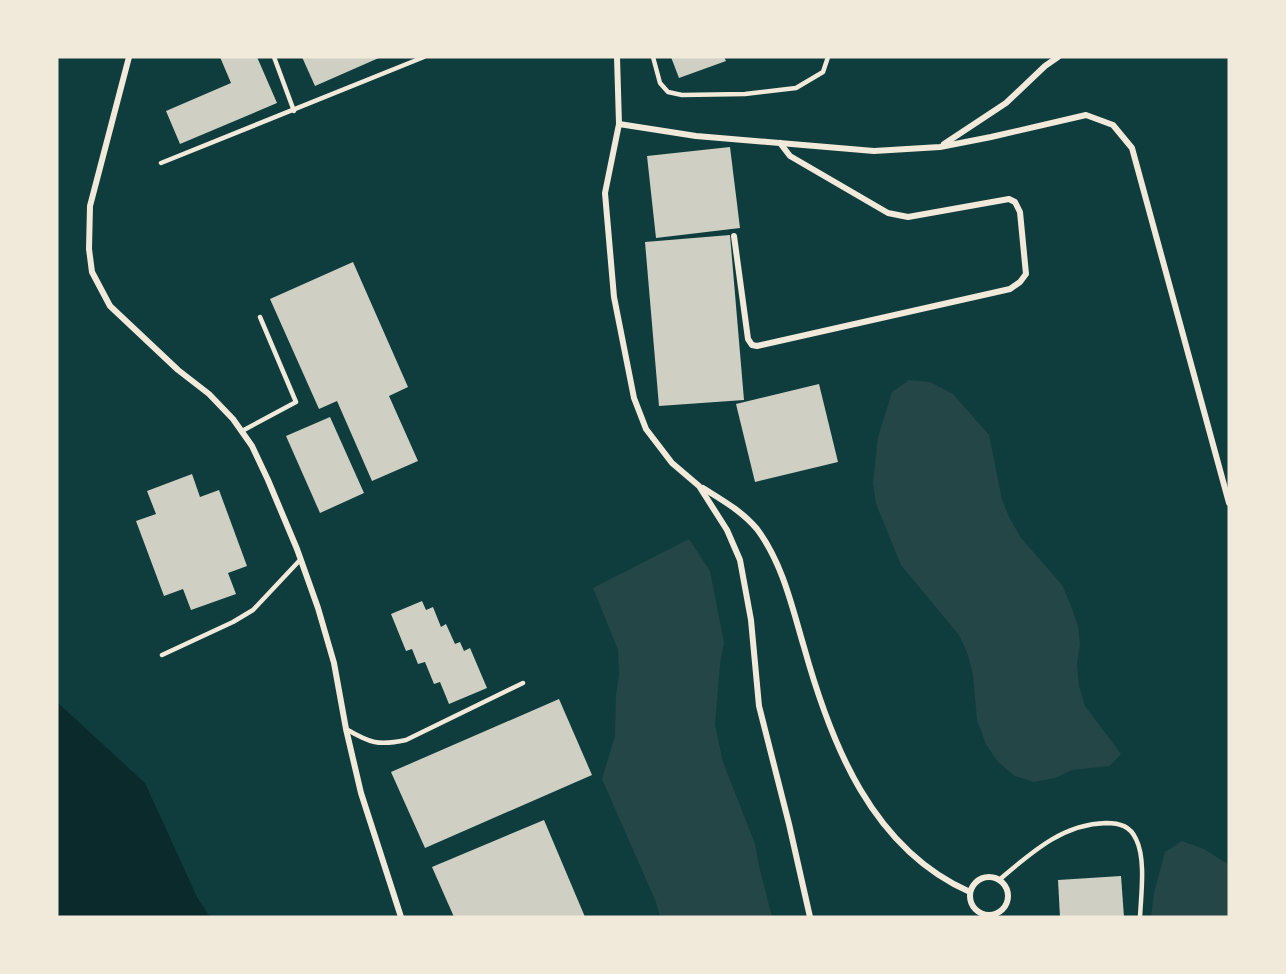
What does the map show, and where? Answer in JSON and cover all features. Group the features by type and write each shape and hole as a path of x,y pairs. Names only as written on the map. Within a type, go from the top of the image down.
{"street":[{"path":"129,57 90,206 88,249 92,272 110,306 178,370 209,394 233,419 252,446 268,480 318,608 334,663 361,793 401,917"},
{"path":"617,57 619,124 605,193 614,297 634,398 646,429 672,462 699,486 737,509 756,528 770,550 791,596 822,706 842,755 871,807 900,843 925,867 951,884 970,892"},
{"path":"940,147 1006,103 1045,66 1058,57"},
{"path":"619,124 696,136 874,151 940,147 1086,115 1113,125 1132,148 1229,503"},
{"path":"734,236 748,339 752,345 757,346 1011,289 1026,274 1020,212 1015,202 1009,199 908,217 888,213 790,156 780,143"},
{"path":"699,486 727,530 740,560 752,620 759,706 810,917"},
{"path":"982,878 999,880 1006,889 1008,900 1002,910 992,916 982,914 975,909 971,901 972,886 982,878"}],"lane":[{"path":"274,57 294,111"},
{"path":"161,163 424,57"},
{"path":"653,57 660,82 668,92 682,95 745,94 796,88 823,72 828,57"},
{"path":"242,431 296,402 260,317"},
{"path":"162,655 233,622 253,610 300,560"},
{"path":"346,729 368,742 388,744 406,741 523,683"},
{"path":"999,880 1038,848 1061,833 1087,825 1121,824 1130,830 1137,840 1140,854 1140,917"}],"shaded area":[{"path":"909,380 930,382 953,394 989,435 1002,500 1010,519 1021,538 1062,585 1071,606 1078,626 1080,645 1077,665 1079,686 1085,706 1121,754 1110,766 1072,770 1055,778 1034,782 1015,776 998,762 986,744 977,720 973,674 967,652 959,635 901,565 876,504 873,483 878,437 892,392"},
{"path":"689,539 710,571 724,643 715,725 723,762 755,844 772,917 660,917 656,902 602,779 615,736 619,675 618,650 593,588"},
{"path":"57,702 145,783 197,897 210,917 57,917"},
{"path":"1182,841 1204,849 1229,865 1229,917 1151,917 1154,893 1165,852"}],"building":[{"path":"220,57 257,57 277,103 180,144 166,111 231,83"},
{"path":"302,57 381,57 315,86"},
{"path":"671,57 724,57 726,61 679,78"},
{"path":"730,147 740,228 656,238 647,156"},
{"path":"730,235 744,400 659,406 645,242"},
{"path":"353,262 408,387 389,396 418,461 372,481 337,401 319,409 270,299"},
{"path":"819,384 838,462 755,482 736,404"},
{"path":"330,417 364,493 320,513 286,436"},
{"path":"192,474 200,497 219,490 247,566 228,573 236,594 191,610 183,589 164,596 136,521 156,514 147,491"},
{"path":"422,601 426,610 433,607 441,627 446,624 455,644 460,642 464,651 470,648 487,688 449,704 440,682 434,684 425,662 418,664 412,649 406,651 391,614"},
{"path":"559,699 592,775 425,848 391,772"},
{"path":"544,820 585,917 454,917 432,867"},
{"path":"1121,876 1124,917 1060,917 1058,880"}]}
